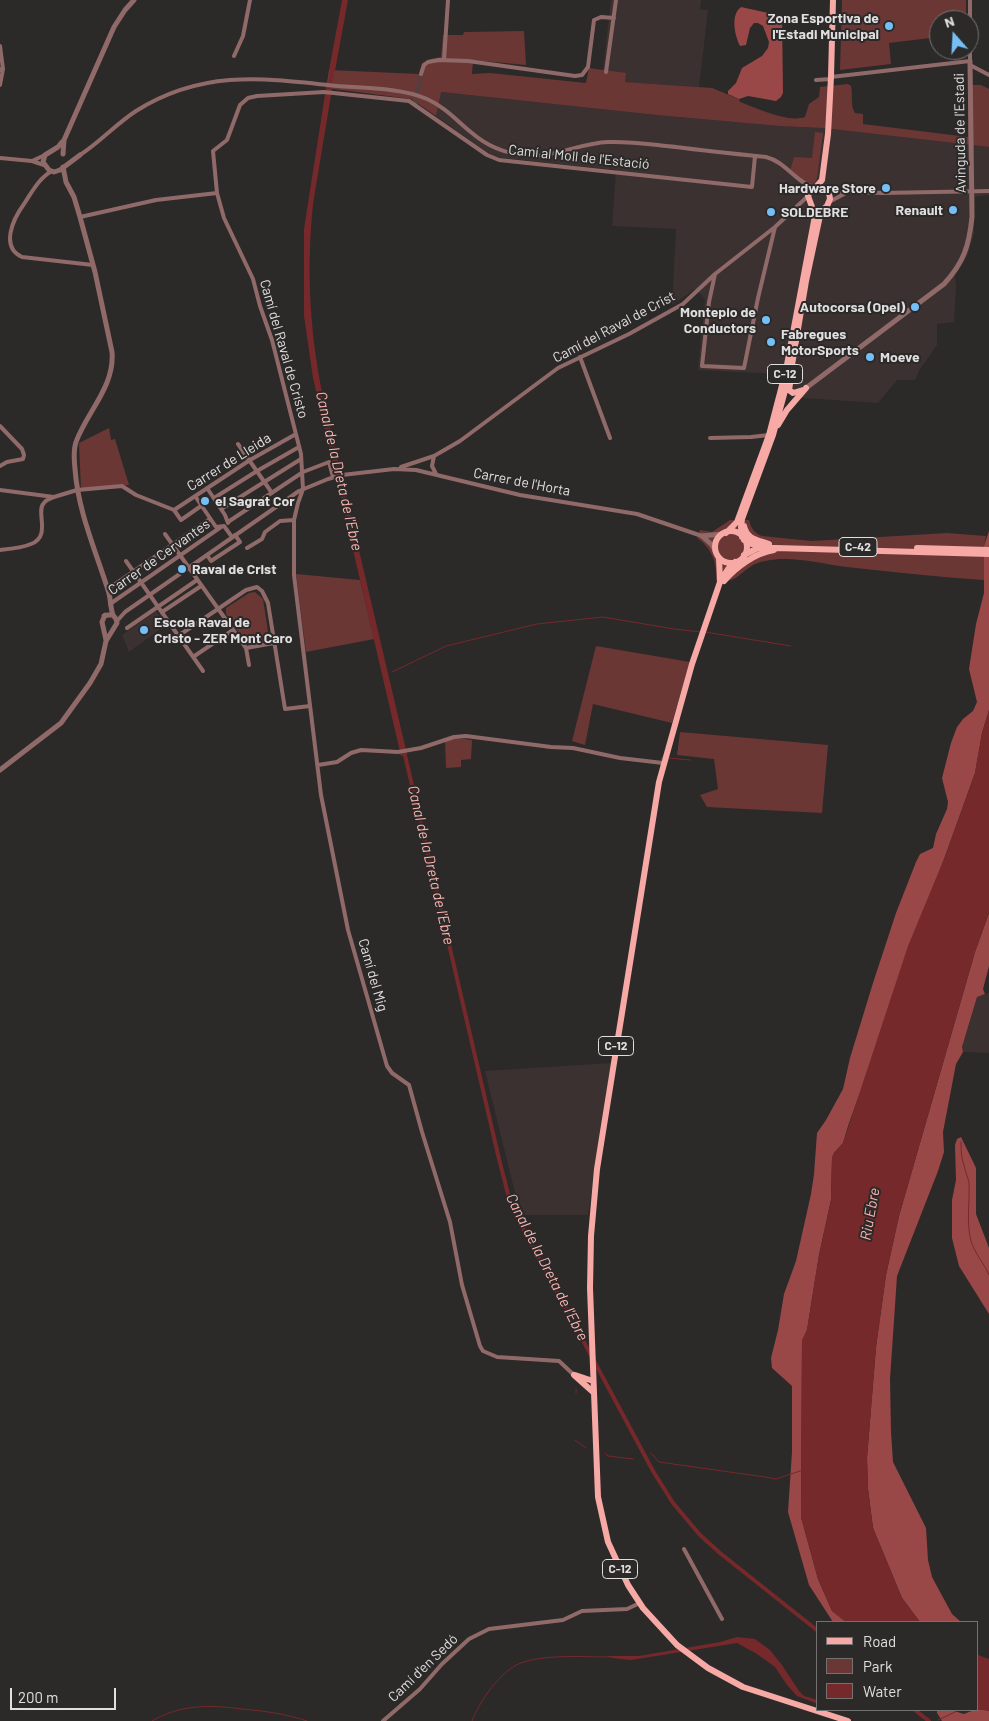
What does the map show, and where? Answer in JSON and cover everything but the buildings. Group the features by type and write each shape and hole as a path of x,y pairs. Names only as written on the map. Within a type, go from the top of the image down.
{"main road":[{"path":"808,195 822,180 828,134 832,0"},
{"path":"822,180 830,197 829,202"},
{"path":"816,188 820,187 827,191"},
{"name":"C-12","path":"720,582 716,541 737,522 771,435 786,370 814,221 808,195"},
{"name":"C-12","path":"816,1711 743,1687 708,1668 686,1653 640,1603 616,1563 602,1520 598,1497 593,1392 589,1383 592,1374 590,1252 597,1168 653,812 663,763 692,664 720,582 728,569 744,555 746,547 741,523 771,435 792,365 820,211 829,202"},
{"path":"811,206 816,209 824,208"},
{"path":"792,365 789,390 796,394 806,388"},
{"path":"771,435 787,410 806,388"},
{"path":"746,508 744,521 746,532 751,538 769,544"},
{"path":"724,534 735,532 743,538"},
{"name":"C-42","path":"743,538 752,544 989,554"},
{"name":"C-42","path":"744,555 758,548 989,550"},
{"path":"710,609 716,602 724,580 740,567 756,556 767,552 795,549"},
{"path":"717,555 726,562 735,562"},
{"path":"574,1375 589,1383"},
{"name":"C-12","path":"817,1711 848,1721"}],"street":[{"path":"106,641 114,628 114,618 108,589 92,543 77,490 74,452 76,443 104,389 113,363 93,265 74,197 66,182 63,155 64,140 114,27 124,10 134,0"},
{"path":"234,56 243,36 250,0"},
{"path":"444,60 448,0"},
{"path":"606,72 616,0"},
{"name":"Avinguda de l'Estadi","path":"806,388 944,284 956,271 964,256 970,239 972,217 970,1"},
{"path":"421,74 424,65 428,62 444,60 468,61 575,76 582,75 588,67 594,20 601,17 614,18"},
{"path":"0,46 3,69 1,70 0,85"},
{"path":"816,80 970,63 989,75"},
{"path":"40,180 80,155 137,111 182,89 212,82 271,78 408,93 426,98 442,107 472,134 490,145 524,155 550,154 594,143 621,142 755,156 774,159 805,185 816,188"},
{"name":"Camí al Moll de l'Estació","path":"324,92 409,101 494,159 752,187 755,156"},
{"name":"Camí del Raval de Cristo","path":"301,459 272,340 253,279 224,218 217,193 213,151 227,140 240,105 244,101 256,96 324,92"},
{"path":"32,161 53,150 64,140"},
{"path":"53,150 70,157 80,155"},
{"path":"45,155 40,180 12,221 7,234 8,244 12,251 18,255 93,265"},
{"path":"0,158 32,161 54,171 66,182"},
{"path":"805,185 808,195"},
{"path":"827,191 846,193 989,191"},
{"path":"80,217 156,200 217,193"},
{"path":"829,202 846,193"},
{"name":"Camí del Raval de Crist","path":"394,469 434,456 460,441 558,368 628,334 683,304 715,274 775,227 808,195"},
{"path":"797,207 807,204 811,206"},
{"path":"715,274 709,302 702,366 744,368 775,227"},
{"path":"580,357 610,438"},
{"path":"0,426 16,442 24,455 23,459 0,466"},
{"name":"Carrer de Lleida","path":"174,510 250,460 296,434"},
{"path":"710,438 771,435"},
{"path":"238,444 272,493"},
{"path":"214,498 256,470 299,447"},
{"path":"425,472 432,464 434,456"},
{"path":"221,509 301,459"},
{"name":"Camí del Mig","path":"301,459 303,489 294,520 294,575 324,814 338,874 348,930 387,1066 392,1073 409,1084 450,1222 462,1285 483,1352 497,1357 559,1361 574,1375"},
{"path":"425,460 425,472"},
{"name":"Carrer de Cervantes","path":"110,605 303,472 329,462 334,477"},
{"path":"432,464 436,474"},
{"name":"Carrer de l'Horta","path":"114,618 303,489 342,475 394,469 425,472 511,493 637,514 702,536"},
{"path":"0,550 30,545 36,541 41,534 42,506 44,502 77,490 122,486 136,495 174,510 181,520 201,506"},
{"path":"207,488 228,522"},
{"path":"0,490 54,497"},
{"path":"195,496 216,527 222,526 240,542 211,561 207,555"},
{"path":"108,589 210,519"},
{"path":"247,548 262,538 265,532 280,521 294,520"},
{"path":"165,534 246,648 249,665"},
{"path":"702,536 724,534"},
{"path":"702,536 712,546 717,555"},
{"path":"126,561 203,671"},
{"path":"127,628 197,580"},
{"path":"162,612 201,586"},
{"path":"178,636 246,590 257,587 262,591 268,603 285,709 310,706"},
{"path":"0,770 61,723 98,669 103,659 106,641 102,621 110,605"},
{"path":"104,616 109,614 114,618"},
{"path":"104,626 108,629 114,628"},
{"path":"193,657 233,630"},
{"path":"246,648 274,644"},
{"path":"318,765 337,762 351,753 361,750 400,752 421,748 454,737 466,736 573,748 620,758 663,763"},
{"path":"684,1549 722,1619"},
{"name":"Camí d'en Sedó","path":"383,1721 420,1688 469,1639 489,1629 563,1620 582,1611 627,1609 640,1603"}],"shaded area":[{"path":"611,0 701,0 700,9 708,10 699,87 625,82 603,70"},
{"path":"741,7 782,16 783,93 776,101 748,96 739,99 728,94 728,91 736,83 742,68 762,56 768,48 769,42 763,26 754,23 750,28 746,45 740,46 736,37 735,20"},
{"path":"440,92 657,115 823,128 989,147 989,195 975,197 974,234 967,257 955,276 954,322 937,324 937,345 915,380 897,380 878,403 803,398 777,374 698,370 705,299 695,289 672,305 676,229 612,226 616,170 494,157 436,116"},
{"path":"989,531 989,710 982,733 975,773 843,1143 832,1158 831,1200 819,1255 807,1330 802,1341 801,1517 818,1579 832,1611 845,1621 832,1621 809,1585 788,1512 792,1452 792,1386 772,1368 771,1358 784,1294 796,1261 811,1194 817,1133 843,1089 850,1058 873,983 896,913 916,862 920,854 933,848 936,834 947,809 948,802 942,778 951,743 957,727 973,711 977,702 969,669 976,624 984,593 984,546"},
{"name":"Escola Raval de Cristo - ZER Mont Caro","path":"156,611 166,625 129,652 122,635"},
{"path":"989,913 989,966 983,989 985,994 977,997 962,1047 963,1052 956,1064 943,1132 944,1152 897,1276 890,1379 893,1462 926,1528 928,1560 932,1577 952,1614 960,1621 919,1621 902,1598 873,1528 868,1489 867,1458 876,1347 886,1275 899,1216 975,952"},
{"path":"989,993 989,1053 963,1052 962,1047 977,997"},
{"path":"611,1063 588,1215 525,1215 515,1193 485,1071"},
{"path":"961,1137 976,1168 976,1214 989,1248 989,1314 959,1266 952,1238 952,1200 956,1180 955,1145 957,1139"},
{"path":"985,1710 989,1711 989,1721 942,1721 937,1711 954,1711 964,1714 970,1711"}],"green space":[{"name":"Zona Esportiva de l'Estadi Municipal","path":"842,0 966,0 966,10 929,10 929,38 889,43 891,64 840,70"},
{"path":"524,31 526,65 473,60 472,74 490,73 586,83 589,68 626,73 625,82 712,88 763,111 790,118 805,117 809,104 819,97 820,87 848,84 851,86 853,110 855,113 863,114 863,124 968,137 968,85 981,85 989,89 989,147 823,128 657,115 441,92 436,116 411,99 326,88 329,70 419,74 422,63 441,57 443,35 463,35 464,32"},
{"path":"815,132 823,133 817,178 815,183 810,185 790,171 794,157 812,158"},
{"path":"109,428 111,440 115,439 129,485 81,489 79,443"},
{"path":"730,520 749,520 753,530 762,536 812,541 947,533 986,536 984,546 984,580 881,571 805,560 779,559 753,565 736,578 728,581 716,581 715,562 710,551 697,538 700,530 712,532"},
{"path":"296,574 360,580 374,639 306,652"},
{"path":"255,592 263,599 269,638 266,642 250,644 246,643 226,614 226,608 249,593"},
{"path":"596,646 690,662 672,723 593,704 585,745 572,741"},
{"path":"680,732 828,745 822,813 707,807 700,795 718,789 714,759 677,755"},
{"path":"457,738 472,740 471,759 461,760 461,767 446,768 445,740"}],"water":[{"path":"342,0 348,0 335,71 329,70"},
{"path":"326,88 332,89 313,204 311,230 310,280 313,330 325,406 407,754 401,756 313,378 304,316 304,229"},
{"name":"Riu Ebre","path":"989,710 989,913 975,952 899,1216 886,1275 876,1347 867,1458 868,1489 873,1528 902,1598 919,1621 845,1621 832,1611 818,1579 801,1517 802,1340 807,1330 819,1255 831,1200 832,1158 843,1143 908,946 946,854 975,773 982,733"},
{"path":"737,1637 755,1639 770,1650 799,1691 804,1696 816,1699 816,1703 797,1696 775,1667 737,1643 631,1660 607,1656 639,1656 720,1642"},
{"path":"979,1655 989,1659 989,1711 979,1709"}],"waterway":[{"name":"Canal de la Dreta de l'Ebre","path":"330,86 333,66"},
{"path":"392,672 446,646 537,624 603,617 701,632"},
{"path":"705,632 791,646"},
{"name":"Canal de la Dreta de l'Ebre","path":"404,751 499,1159 509,1198 517,1217 653,1471 673,1503 700,1535 720,1553 816,1629"},
{"path":"669,758 690,760"},
{"path":"961,1142 962,1159 969,1183 968,1219 971,1241 989,1275"},
{"path":"575,1440 586,1448"},
{"path":"605,1453 608,1456 633,1459"},
{"path":"651,1453 659,1462 776,1479 803,1470"},
{"path":"472,1721 492,1687 506,1672 521,1663 552,1657 609,1657"},
{"path":"152,1721 174,1711 196,1707 267,1712 307,1721"},
{"name":"Canal de la Dreta de l'Ebre","path":"916,1711 929,1721"},
{"path":"938,1720 955,1712"}],"tunnel":[{"path":"415,104 421,74"}],"place":[{"name":"Zona Esportiva de l'Estadi Municipal","path":"889,26"},
{"name":"Hardware Store","path":"886,188"},
{"name":"Renault","path":"953,210"},
{"name":"SOLDEBRE","path":"771,212"},
{"name":"Autocorsa (Opel)","path":"915,307"},
{"name":"Montepio de Conductors","path":"766,320"},
{"name":"Fabregues MotorSports","path":"771,342"},
{"name":"Moeve","path":"870,357"},
{"name":"el Sagrat Cor","path":"205,501"},
{"name":"Raval de Crist","path":"182,569"},
{"name":"Escola Raval de Cristo - ZER Mont Caro","path":"144,630"}]}
